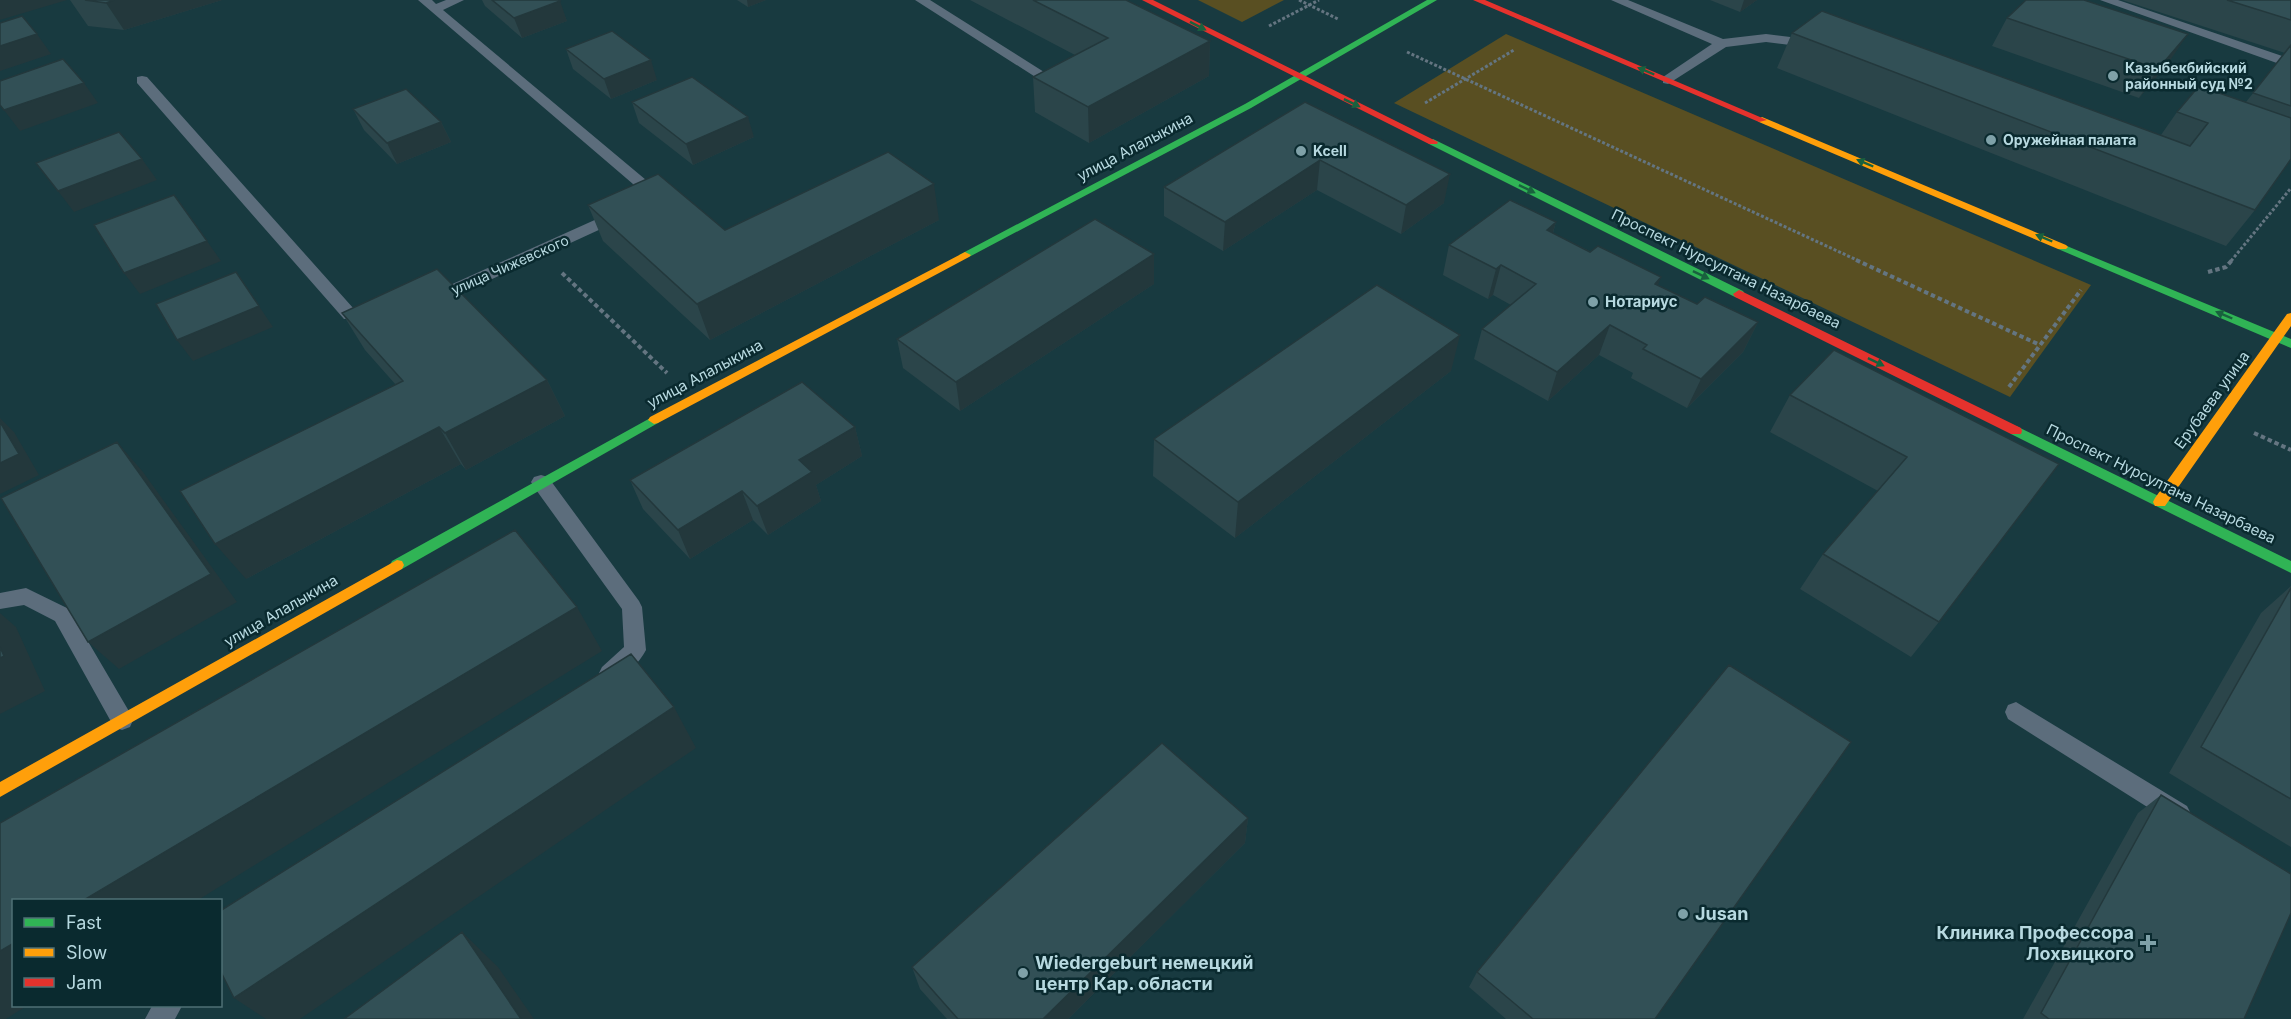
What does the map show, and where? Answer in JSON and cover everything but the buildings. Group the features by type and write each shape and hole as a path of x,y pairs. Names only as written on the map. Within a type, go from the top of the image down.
{"main road":[{"name":"Проспект Нурсултана Назарбаева","path":"1146,0 2291,567"},
{"name":"улица Алалыкина","path":"0,790 693,398 1248,106 1433,0"},
{"path":"1478,0 2291,344"},
{"name":"Ерубаева улица","path":"2160,502 2291,317"}],"lane":[{"path":"429,4 458,0"},
{"path":"921,0 1056,84"},
{"path":"1617,0 1722,43"},
{"path":"2106,0 2291,64"},
{"name":"улица Чижевского","path":"424,304 635,208 641,183 429,4"},
{"path":"1668,80 1722,43 1766,38 1833,46"},
{"path":"142,80 350,315 382,314"},
{"path":"541,483 632,607 635,650 598,684"},
{"path":"0,600 26,596 62,615 122,720"},
{"path":"2016,712 2202,829"},
{"path":"158,1019 167,1007"}],"path":[{"path":"1299,0 1371,36 2040,345"},
{"path":"2200,269 2210,272 2226,267 2291,188"},
{"path":"540,252 693,398"},
{"path":"1987,417 2101,262"}],"shaded area":[{"path":"1198,0 1284,0 1242,22"},
{"path":"1506,34 2091,285 2010,397 1394,103"}],"traffic: fast":[{"path":"965,255 1248,106 1433,0"},
{"path":"1433,142 1739,294"},
{"path":"2062,247 2291,344"},
{"path":"397,565 654,420"},
{"path":"2016,431 2291,567"}],"traffic: slow":[{"path":"1762,120 2062,247"},
{"path":"654,420 965,255"},
{"path":"2160,502 2291,317"},
{"path":"0,790 397,565"}],"traffic: jam":[{"path":"1146,0 1433,142"},
{"path":"1477,0 1762,120"},
{"path":"1739,294 2016,431"}],"place":[{"name":"Казыбекбийский районный суд №2","path":"2113,76"},
{"name":"Оружейная палата","path":"1991,140"},
{"name":"Kcell","path":"1301,151"},
{"name":"Нотариус","path":"1593,302"},
{"name":"Jusan","path":"1683,914"},
{"name":"Клиника Профессора Лохвицкого","path":"2148,943"},
{"name":"Wiedergeburt немецкий центр Кар. области","path":"1023,973"}]}
